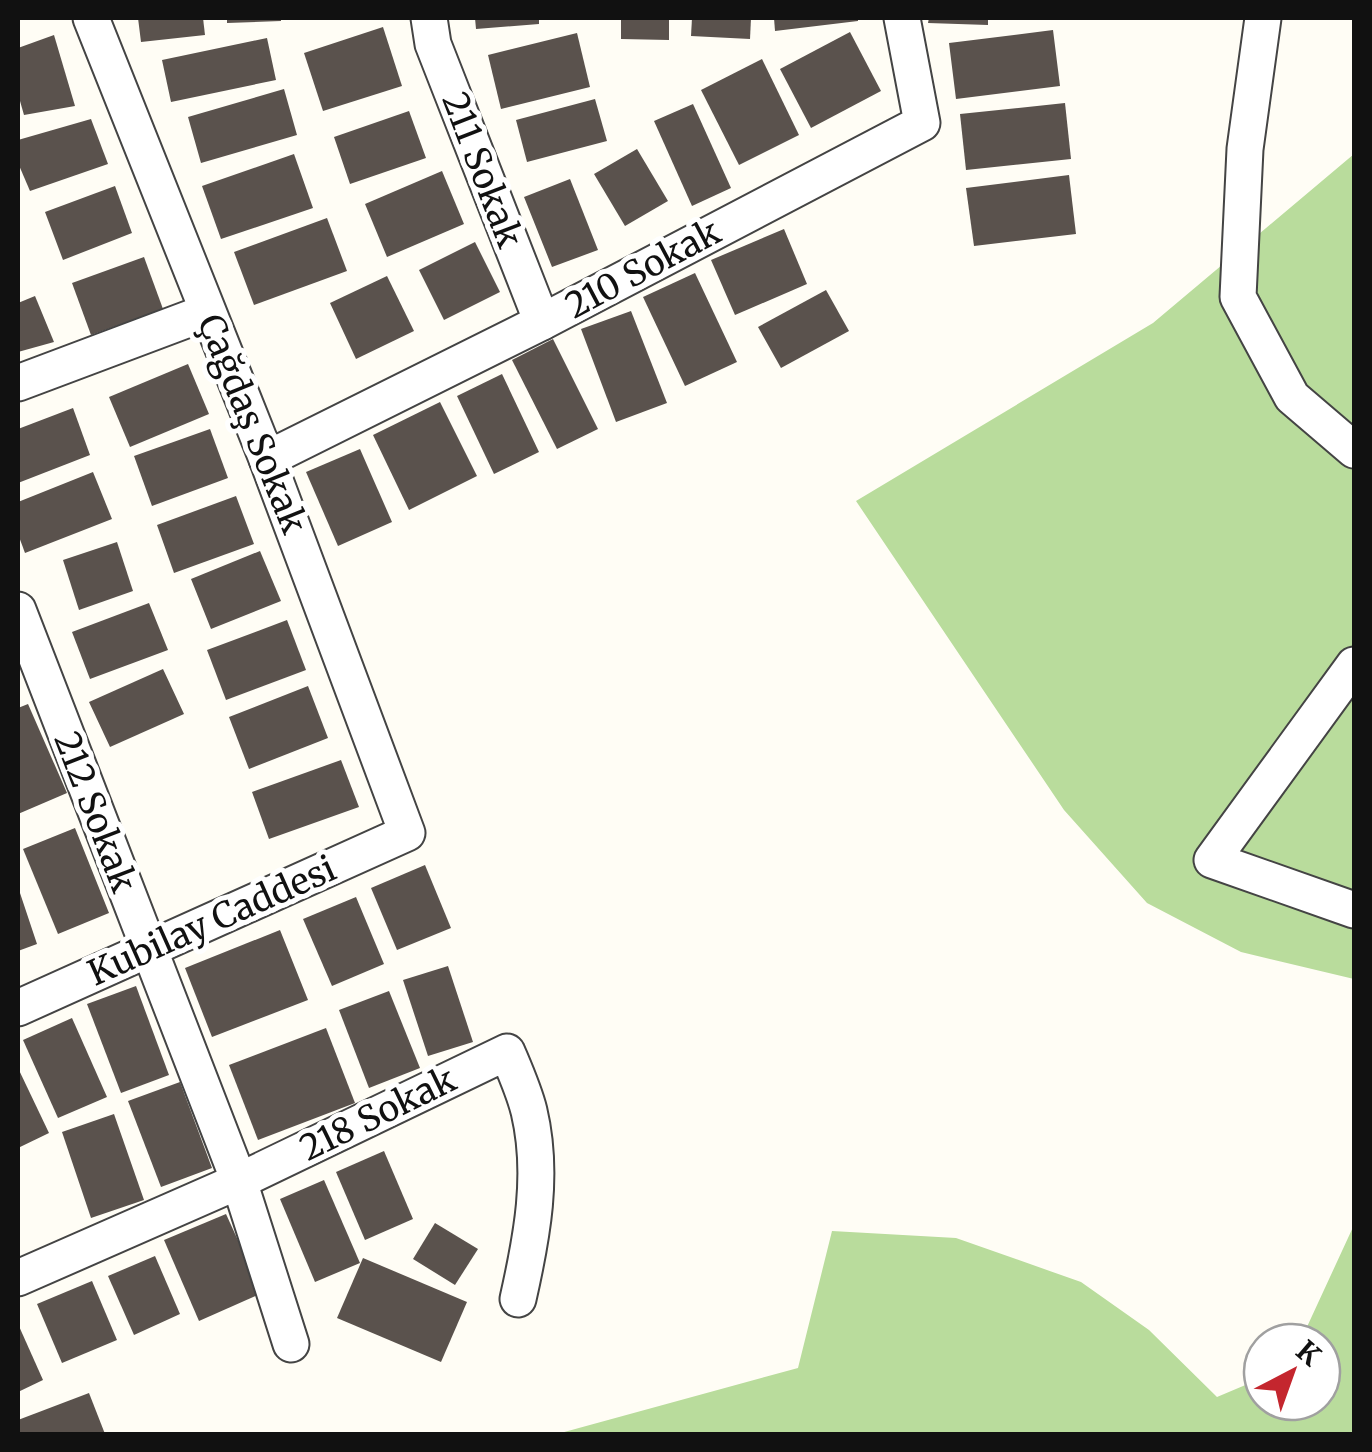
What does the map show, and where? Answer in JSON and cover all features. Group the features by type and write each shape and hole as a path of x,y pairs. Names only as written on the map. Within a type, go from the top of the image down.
{"street":[{"name":"Çağdaş Sokak","path":"91,18 268,460 407,833"},
{"name":"211 Sokak","path":"429,18 433,44 542,322"},
{"name":"210 Sokak","path":"268,460 542,322 922,122 902,18"},
{"path":"1263,18 1244,149 1238,297 1292,397 1354,450"},
{"path":"18,384 207,312"},
{"name":"212 Sokak","path":"18,610 27,668 149,949 240,1181 292,1344"},
{"path":"1354,665 1212,860 1354,910"},
{"name":"Kubilay Caddesi","path":"18,1008 407,833"},
{"name":"218 Sokak","path":"18,1278 240,1181 507,1052 528,1107 538,1173 529,1250 518,1299"}],"green space":[{"path":"1354,154 1354,979 1241,952 1147,903 1064,810 856,501 1153,323"},
{"path":"1354,1225 1354,1434 557,1434 798,1368 832,1231 956,1238 1081,1282 1149,1330 1217,1397 1242,1386 1242,1422 1342,1422 1342,1322 1309,1322"}],"building":[{"path":"138,18 203,18 205,35 141,42"},
{"path":"227,18 281,18 281,21 227,23"},
{"path":"475,18 539,18 539,24 476,29"},
{"path":"621,18 669,18 669,40 621,39"},
{"path":"692,18 751,18 750,39 691,36"},
{"path":"774,18 858,18 858,21 775,31"},
{"path":"929,18 988,18 988,25 928,23"},
{"path":"383,27 402,86 323,111 304,53"},
{"path":"1053,30 1060,86 956,99 949,43"},
{"path":"850,32 881,91 811,128 780,69"},
{"path":"577,33 590,87 501,109 488,55"},
{"path":"54,35 75,106 24,115 18,94 18,48"},
{"path":"267,38 276,80 171,102 162,60"},
{"path":"762,59 799,135 739,165 701,90"},
{"path":"284,89 297,135 201,163 188,117"},
{"path":"595,99 607,141 527,162 516,120"},
{"path":"1065,103 1071,159 966,170 960,114"},
{"path":"693,104 731,188 692,206 654,121"},
{"path":"409,111 426,158 350,184 334,137"},
{"path":"91,119 108,164 30,191 18,163 18,140"},
{"path":"637,149 668,201 625,226 594,174"},
{"path":"294,154 313,208 221,239 202,186"},
{"path":"442,171 464,224 387,257 365,204"},
{"path":"1069,175 1076,234 974,246 966,188"},
{"path":"570,179 598,250 552,267 524,197"},
{"path":"115,186 132,233 63,260 45,212"},
{"path":"327,218 347,271 254,305 234,252"},
{"path":"784,229 807,284 735,315 711,260"},
{"path":"475,242 500,292 444,320 419,270"},
{"path":"144,257 163,309 91,335 72,283"},
{"path":"695,273 737,362 685,386 643,297"},
{"path":"387,276 414,331 356,359 330,303"},
{"path":"826,290 849,331 781,368 758,327"},
{"path":"35,296 54,342 18,352 18,303"},
{"path":"631,311 667,403 616,422 581,329"},
{"path":"553,339 598,429 557,449 512,360"},
{"path":"188,364 209,414 130,447 109,397"},
{"path":"502,374 539,452 494,474 457,396"},
{"path":"440,402 477,476 409,510 373,435"},
{"path":"73,408 90,455 18,483 18,429"},
{"path":"210,429 228,478 152,506 134,456"},
{"path":"360,449 392,522 338,546 306,472"},
{"path":"93,472 112,519 25,553 18,534 18,502"},
{"path":"236,496 254,544 174,573 157,525"},
{"path":"117,542 133,591 79,610 63,560"},
{"path":"260,551 281,601 211,629 191,579"},
{"path":"149,603 168,650 90,679 72,632"},
{"path":"287,620 306,670 226,700 207,650"},
{"path":"163,669 184,714 110,747 89,702"},
{"path":"308,686 328,738 249,769 229,717"},
{"path":"28,704 67,793 18,814 18,708"},
{"path":"341,760 359,807 269,839 252,792"},
{"path":"75,828 109,913 58,934 23,849"},
{"path":"425,865 451,928 397,950 371,888"},
{"path":"18,887 37,944 18,951"},
{"path":"356,897 384,964 332,986 303,919"},
{"path":"280,930 308,1000 212,1037 185,968"},
{"path":"448,966 473,1042 428,1056 403,980"},
{"path":"136,986 169,1075 121,1093 87,1004"},
{"path":"389,991 420,1068 369,1088 339,1010"},
{"path":"72,1018 107,1097 58,1118 23,1040"},
{"path":"326,1028 355,1103 258,1140 229,1065"},
{"path":"18,1068 49,1133 18,1148"},
{"path":"180,1082 212,1168 161,1187 128,1101"},
{"path":"114,1114 144,1200 91,1218 62,1132"},
{"path":"384,1151 413,1219 365,1240 336,1172"},
{"path":"324,1180 360,1263 315,1282 280,1199"},
{"path":"226,1214 262,1293 199,1321 164,1240"},
{"path":"435,1223 478,1249 455,1285 413,1259"},
{"path":"155,1256 180,1314 134,1335 108,1276"},
{"path":"363,1258 467,1302 441,1362 337,1318"},
{"path":"92,1281 117,1340 62,1363 37,1304"},
{"path":"18,1324 43,1380 18,1392"},
{"path":"89,1393 105,1434 18,1434 18,1420"}]}
